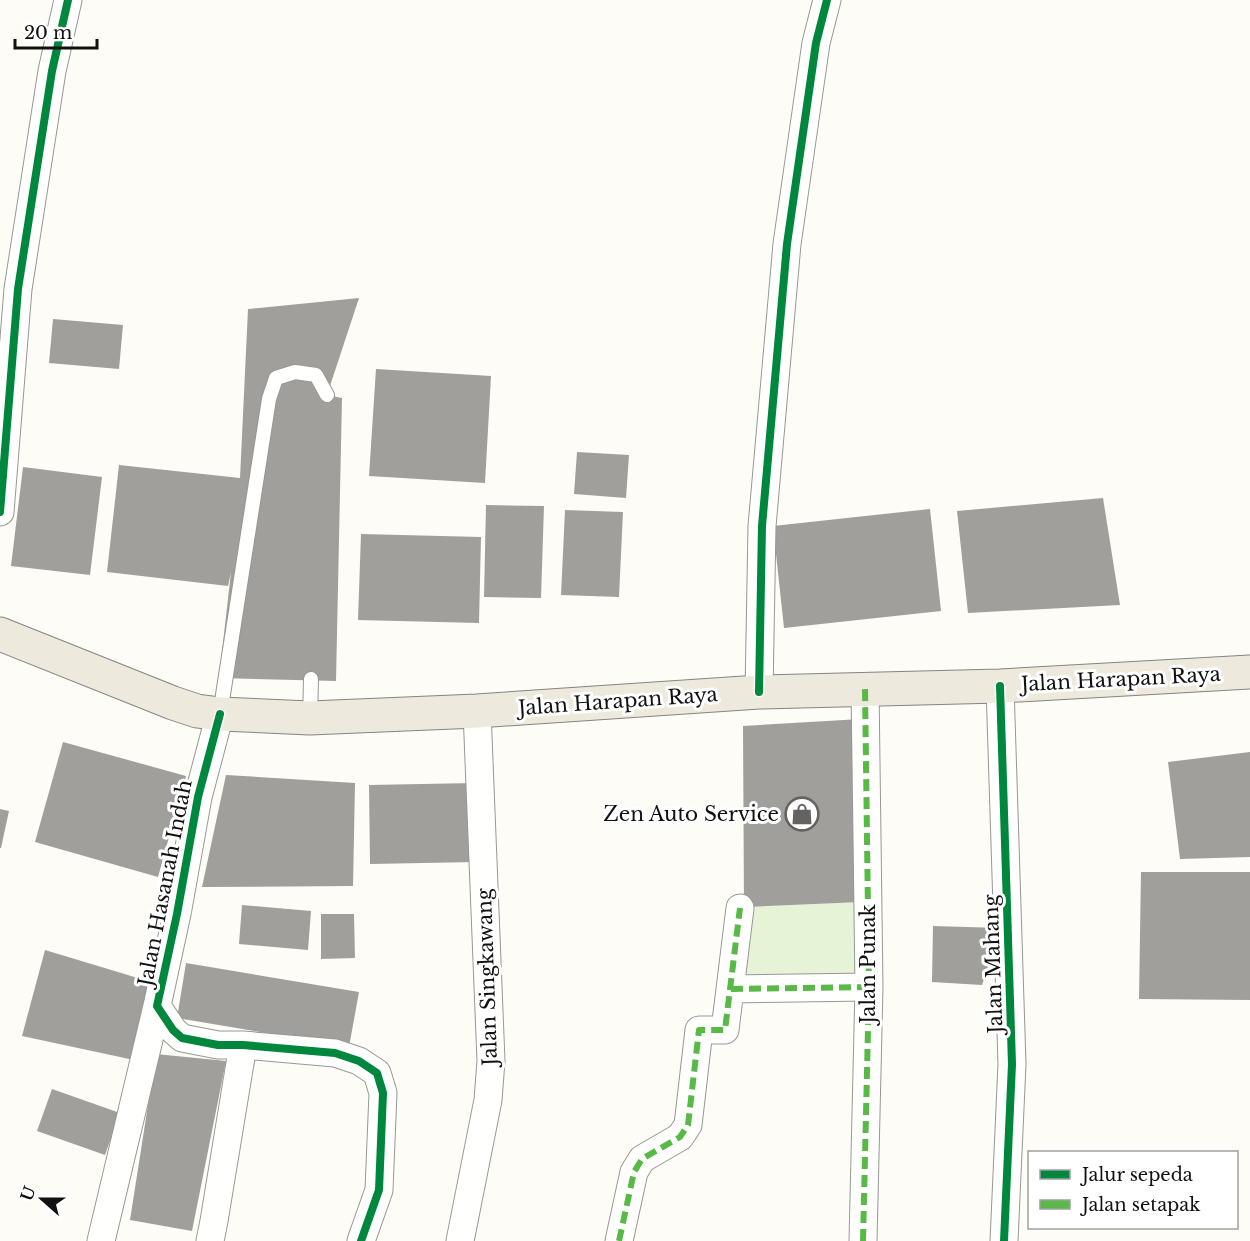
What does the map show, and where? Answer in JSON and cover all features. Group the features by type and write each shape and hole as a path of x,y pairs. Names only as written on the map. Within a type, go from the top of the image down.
{"main road":[{"name":"Jalan Harapan Raya","path":"0,634 197,711 310,718 477,711 759,692 1000,686 1250,672"}],"street":[{"path":"0,513 18,289 52,71 68,0"},
{"path":"759,692 762,526 787,244 816,43 827,0"},
{"name":"Jalan Mahang","path":"1000,686 1012,1064 1004,1241"},
{"name":"Jalan Punak","path":"863,1241 869,987 866,688"},
{"name":"Jalan Singkawang","path":"460,1241 488,1100 490,1061 477,711"},
{"name":"Jalan Hasanah Indah","path":"220,714 198,796 177,914 157,1006 173,1030 182,1038 218,1045 335,1053 359,1061 377,1073 383,1093 379,1191 361,1241"},
{"path":"619,1241 634,1172 642,1158 680,1137 688,1125 699,1030 725,1030 740,908"},
{"path":"731,989 869,987"},
{"path":"101,1241 157,1006"},
{"path":"210,1241 243,1045"}],"lane":[{"path":"220,714 268,399 276,378 295,372 316,375 327,395"},
{"path":"310,679 310,718"}],"green space":[{"path":"861,902 861,977 742,978 744,907"}],"building":[{"path":"359,298 327,395 342,398 336,681 219,678 231,572 228,586 107,572 119,465 240,478 248,309"},
{"path":"53,319 123,325 119,369 49,363"},
{"path":"376,369 491,376 485,483 369,476"},
{"path":"577,452 629,455 626,498 574,494"},
{"path":"23,467 102,477 90,575 11,566"},
{"path":"1103,498 1120,605 968,613 957,511"},
{"path":"486,505 544,506 541,598 484,597"},
{"path":"930,509 941,611 784,628 773,526"},
{"path":"565,510 623,512 619,597 561,595"},
{"path":"361,534 481,537 479,623 358,620"},
{"name":"Zen Auto Service","path":"861,719 861,902 744,907 743,726"},
{"path":"63,742 186,776 158,877 35,842"},
{"path":"1250,752 1250,857 1180,859 1168,762"},
{"path":"226,775 355,783 353,886 202,887"},
{"path":"475,783 476,862 370,864 369,785"},
{"path":"0,809 9,811 1,848 0,848"},
{"path":"1141,872 1250,872 1250,1000 1139,999"},
{"path":"242,905 311,911 308,950 239,944"},
{"path":"321,914 354,914 355,958 321,959"},
{"path":"933,926 1001,928 982,985 932,982"},
{"path":"45,950 151,982 134,1060 22,1036"},
{"path":"186,963 359,992 349,1047 177,1018"},
{"path":"156,1054 226,1061 192,1231 130,1220"},
{"path":"52,1089 120,1113 105,1155 37,1131"}],"marked path":[{"path":"863,1241 869,987 865,688"},
{"path":"619,1241 634,1172 642,1159 680,1137 688,1125 699,1030 725,1030 740,908"},
{"path":"731,989 869,987"}],"cycle path":[{"path":"0,512 18,289 52,71 68,0"},
{"path":"759,692 762,526 787,244 816,43 827,0"},
{"path":"1000,686 1012,1064 1004,1241"},
{"path":"220,714 198,797 177,914 157,1006 173,1030 182,1038 218,1045 335,1053 359,1061 377,1073 383,1093 379,1190 361,1241"}],"place":[{"name":"Zen Auto Service","path":"802,814"}]}
